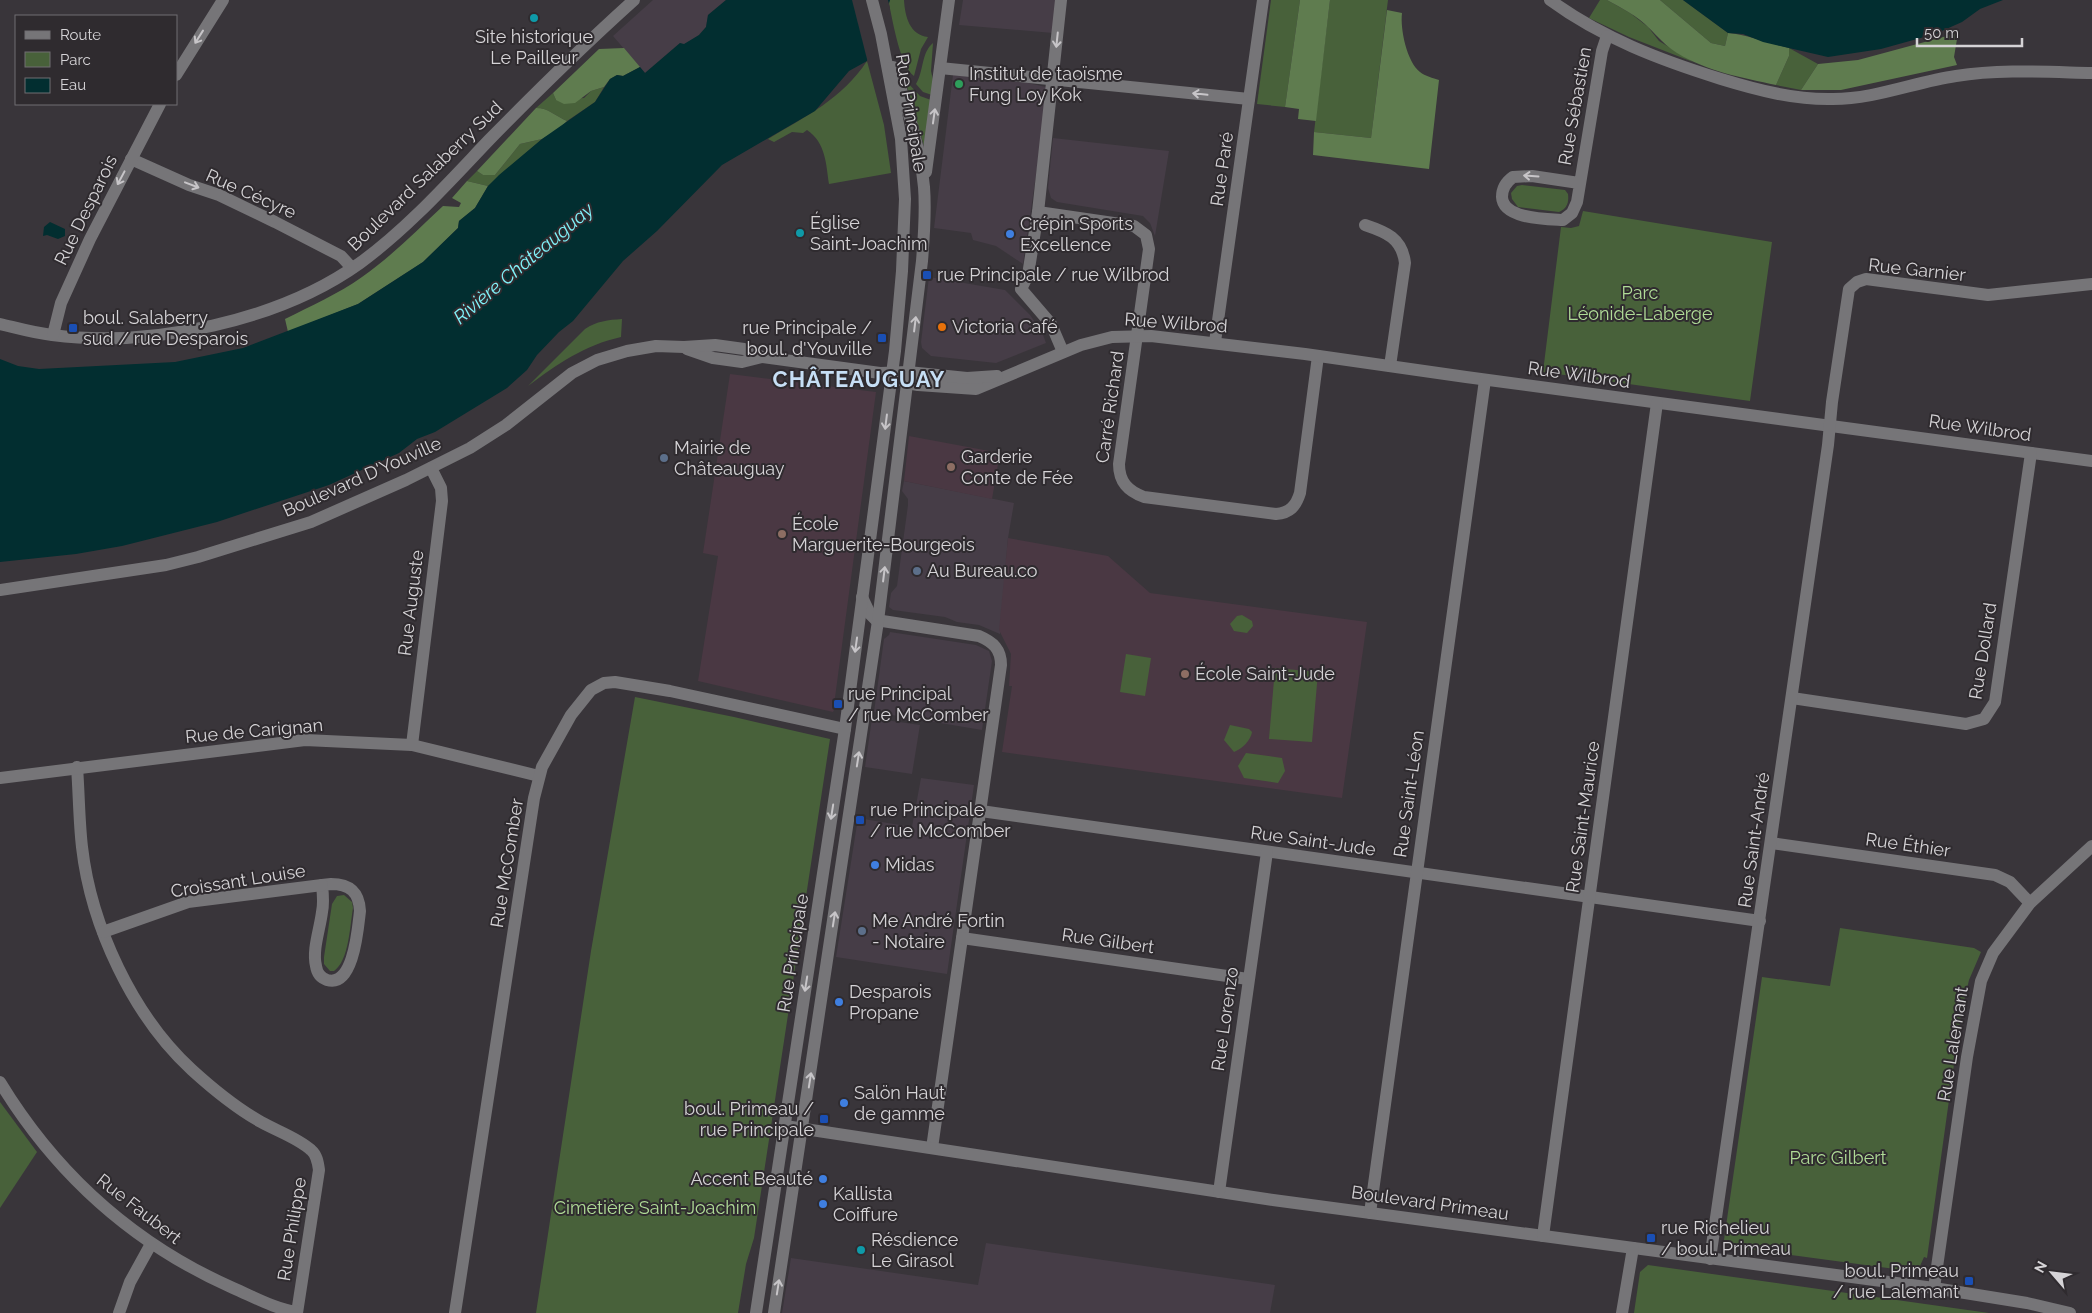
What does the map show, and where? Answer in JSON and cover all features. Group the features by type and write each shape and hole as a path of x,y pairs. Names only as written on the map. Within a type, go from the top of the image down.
{"street":[{"path":"178,71 223,0"},
{"name":"Boulevard Salaberry Sud","path":"0,324 53,335 90,338 126,337 172,333 220,324 291,300 352,268 410,219 552,77 634,0"},
{"path":"872,0 881,34"},
{"name":"Rue Principale","path":"774,1313 878,620 922,261 924,190 949,0"},
{"path":"1061,0 1038,212 1028,275 1021,289 1051,324 1063,352"},
{"name":"Rue Paré","path":"1215,342 1263,0"},
{"path":"1550,0 1607,36 1658,58 1764,91 1810,98 1852,98 1944,78 1984,72 2092,73"},
{"name":"Rue Principale","path":"881,34 918,150 924,190"},
{"name":"Rue Principale","path":"756,1313 845,729 892,374 902,271 904,187 900,139 881,34"},
{"name":"Rue Sébastien","path":"1579,183 1532,176 1513,177 1506,184 1502,194 1503,203 1508,210 1517,214 1563,220 1567,219 1575,208 1602,51 1607,36"},
{"path":"940,68 1249,99"},
{"name":"Rue Desparois","path":"53,335 57,314 70,281 100,217 159,105"},
{"name":"Rue Cécyre","path":"131,159 189,185 219,195 275,222 341,256 352,268"},
{"name":"Carré Richard","path":"1038,212 1125,224 1134,226 1146,235 1149,249 1119,464 1119,472 1124,485 1136,494 1144,497 1276,514 1288,512 1293,508 1300,493 1318,356"},
{"path":"1365,226 1383,231 1395,238 1404,255 1405,263 1390,366"},
{"name":"Rue Garnier","path":"1830,426 1847,296 1850,289 1857,282 1866,279 1988,295 2092,284"},
{"name":"Rue Wilbrod","path":"892,374 908,377 967,378 1012,374 1063,352 1099,340 1138,335 1215,342 2092,461"},
{"name":"Boulevard D'Youville","path":"0,590 127,572 198,557 328,515 431,468 489,436 529,408 563,379 590,363 627,351 656,346 684,347 713,358 742,362 762,357 892,374"},
{"name":"Rue Saint-Léon","path":"1370,1213 1485,380"},
{"name":"Rue Saint-Maurice","path":"1543,1236 1656,403"},
{"name":"Rue Saint-André","path":"1710,1259 1830,426"},
{"name":"Rue Dollard","path":"1792,698 1966,724 1984,719 1995,702 2031,453"},
{"name":"Rue Auguste","path":"412,745 442,501 441,488 431,468"},
{"path":"862,597 874,619 979,636 994,644 998,649 1000,665 981,811 932,1148"},
{"name":"Rue McComber","path":"455,1313 539,776 546,758 576,706 598,685 610,682 670,691 845,729"},
{"name":"Rue de Carignan","path":"0,778 306,740 412,745 539,776"},
{"name":"Rue Philippe","path":"77,768 82,847 92,900 103,932 128,987 153,1025 190,1067 227,1101 260,1122 309,1148 315,1154 319,1170 297,1312"},
{"name":"Rue Saint-Jude","path":"981,811 1760,921"},
{"name":"Rue Éthier","path":"1771,843 1994,875 2010,882 2030,903"},
{"name":"Rue Lalemant","path":"1934,1288 1981,981 1993,953 2030,903 2092,846"},
{"name":"Rue Lorenzo","path":"1219,1192 1267,852"},
{"name":"Croissant Louise","path":"103,932 188,902 322,885 339,884 350,887 354,891 360,903 359,917 351,962 341,977 331,981 319,975 315,962 323,910 322,885"},
{"name":"Rue Gilbert","path":"962,938 1248,979"},
{"name":"Rue Faubert","path":"0,1082 38,1137 71,1176 114,1215 151,1244 210,1278 276,1307 297,1312"},
{"name":"Boulevard Primeau","path":"785,1126 1219,1192 1934,1288 2013,1300 2070,1313"},
{"path":"119,1313 130,1282 151,1244"},
{"path":"1622,1313 1633,1248"}],"shaded area":[{"path":"653,0 726,0 708,15 706,27 699,35 684,45 680,43 645,73 613,36"},
{"path":"963,0 1056,0 1053,33 959,25"},
{"path":"953,75 1028,83 1046,87 1041,141 1023,264 996,246 973,240 971,233 934,228"},
{"path":"1053,138 1169,151 1155,236 1150,223 1143,216 1057,202 1051,198 1048,188"},
{"path":"929,277 1005,290 1030,315 1042,332 1046,343 996,363 931,356 922,348 921,342"},
{"name":"École Marguerite-Bourgeois","path":"730,374 876,392 833,712 698,681 718,556 703,553"},
{"name":"Garderie Conte de Fée","path":"909,436 1000,453 992,499 904,481"},
{"path":"904,481 1014,503 1008,538 1000,634 979,625 957,622 945,617 893,610 889,607 891,593 897,586 908,505 908,499 902,491"},
{"name":"École Saint-Jude","path":"1008,538 1108,556 1150,593 1367,622 1342,798 1002,752 1012,686 1009,686 1011,654 999,630"},
{"path":"890,632 976,645 989,651 992,661 982,730 874,712 884,639"},
{"path":"872,718 920,725 912,774 865,767"},
{"path":"921,778 974,785 947,974 836,957 858,818 912,827"},
{"path":"986,1243 1275,1285 1270,1313 782,1313 791,1258 978,1285"}],"green space":[{"path":"890,0 904,0 907,19 913,29 922,36 928,37 921,49 914,76 909,71 901,54 889,4"},
{"path":"1271,0 1300,0 1285,107 1257,104"},
{"path":"1300,0 1330,0 1316,121 1298,119 1299,109 1285,107"},
{"path":"1330,0 1388,0 1371,138 1314,132"},
{"path":"1600,0 1607,0 1630,13 1648,27 1659,41 1693,62 1629,37 1589,18"},
{"path":"1607,0 1660,0 1711,43 1725,46 1728,33 1736,34 1789,48 1789,56 1776,85 1725,73 1700,65 1677,53 1640,20"},
{"path":"1660,0 1683,0 1728,33 1725,46 1711,43"},
{"path":"1387,10 1402,13 1405,45 1415,67 1424,75 1439,80 1429,169 1313,155 1314,132 1371,138"},
{"path":"1958,33 1954,57 1957,65 1841,90 1801,90 1818,64 1858,60"},
{"path":"933,43 932,95 923,92 916,84 926,52"},
{"path":"624,48 640,67 623,76 617,75 610,79 604,87 591,91 575,103 564,104 556,100 553,93 599,49"},
{"path":"1789,48 1818,64 1801,90 1776,85 1789,56"},
{"path":"867,61 884,125 891,173 829,184 822,148 807,130 803,133 792,132 774,142 768,139 835,96"},
{"path":"905,80 920,96 931,100 924,146"},
{"path":"604,87 595,102 567,121 541,108 536,108 553,93 556,100 584,98 591,91"},
{"path":"536,108 541,108 567,121 559,129 542,139 520,144 495,175 483,175 477,171"},
{"path":"542,139 488,186 467,181 477,171 483,175 495,175 520,144"},
{"path":"467,181 488,186 475,208 459,221 458,228 423,262 358,304 288,332 285,319 334,294 362,277 394,252 443,206 459,207 461,203 452,198"},
{"path":"1517,186 1565,190 1568,194 1567,205 1559,212 1518,207 1512,199 1511,193"},
{"name":"Parc Léonide-Laberge","path":"1583,211 1772,242 1750,401 1543,372 1561,227 1571,228 1579,226"},
{"path":"622,319 621,337 583,350 528,386 585,329 603,321"},
{"path":"1242,615 1252,621 1253,626 1247,633 1234,631 1230,624 1237,616"},
{"path":"1126,654 1151,658 1145,696 1120,692"},
{"path":"1275,668 1318,672 1312,742 1269,739"},
{"name":"Cimetière Saint-Joachim","path":"635,697 830,739 754,1238 746,1264 738,1313 536,1313 591,951"},
{"path":"1230,725 1249,729 1252,732 1246,744 1234,752 1224,740"},
{"path":"1246,753 1282,758 1285,771 1278,783 1244,778 1238,766"},
{"path":"344,895 352,902 353,908 348,942 339,966 334,971 330,971 324,964 324,957 332,904 337,896"},
{"name":"Parc Gilbert","path":"1840,928 1974,948 1981,952 1969,980 1961,1014 1927,1258 1924,1257 1920,1266 1910,1271 1731,1247 1724,1240 1762,977 1830,986"},
{"path":"0,1102 37,1152 0,1208"},
{"path":"1648,1265 1989,1313 1634,1313 1640,1272"}],"water":[{"name":"Rivière Châteauguay","path":"726,0 890,0 867,61 849,71 815,111 722,165 657,231 623,261 573,321 559,332 537,355 527,370 507,388 435,432 417,439 399,453 329,485 217,522 122,546 76,554 0,562 0,359 18,366 39,369 175,362 243,348 358,304 423,262 458,228 459,221 475,208 488,186 499,175 542,139 595,102 610,79 617,75 623,76 640,67 645,73 680,43 684,44 699,35 706,27 708,15"},
{"path":"1683,0 2003,0 1980,9 1962,22 1935,34 1881,49 1828,57 1763,42 1743,34 1728,33"},
{"path":"50,222 65,229 65,236 58,239 47,235 43,236 44,227"}],"pier":[{"path":"852,0 888,0 890,8 868,63"}],"place":[{"name":"Site historique Le Pailleur","path":"534,18"},
{"name":"Institut de taoïsme Fung Loy Kok","path":"959,84"},
{"name":"Église Saint-Joachim","path":"800,233"},
{"name":"Crépin Sports Excellence","path":"1010,234"},
{"name":"rue Principale / rue Wilbrod","path":"927,275"},
{"name":"Victoria Café","path":"942,327"},
{"name":"boul. Salaberry sud / rue Desparois","path":"73,328"},
{"name":"rue Principale / boul. d'Youville","path":"882,338"},
{"name":"Mairie de Châteauguay","path":"664,458"},
{"name":"Garderie Conte de Fée","path":"951,467"},
{"name":"École Marguerite-Bourgeois","path":"782,534"},
{"name":"Au Bureau.co","path":"917,571"},
{"name":"École Saint-Jude","path":"1185,674"},
{"name":"rue Principal / rue McComber","path":"838,704"},
{"name":"rue Principale / rue McComber","path":"860,820"},
{"name":"Midas","path":"875,865"},
{"name":"Me André Fortin - Notaire","path":"862,931"},
{"name":"Desparois Propane","path":"839,1002"},
{"name":"Salön Haut de gamme","path":"844,1103"},
{"name":"boul. Primeau / rue Principale","path":"824,1119"},
{"name":"Accent Beauté","path":"823,1179"},
{"name":"Kallista Coiffure","path":"823,1204"},
{"name":"rue Richelieu / boul. Primeau","path":"1651,1238"},
{"name":"Résdience Le Girasol","path":"861,1250"},
{"name":"boul. Primeau / rue Lalemant","path":"1969,1281"}],"district":[{"name":"CHÂTEAUGUAY","path":"859,379"}]}
